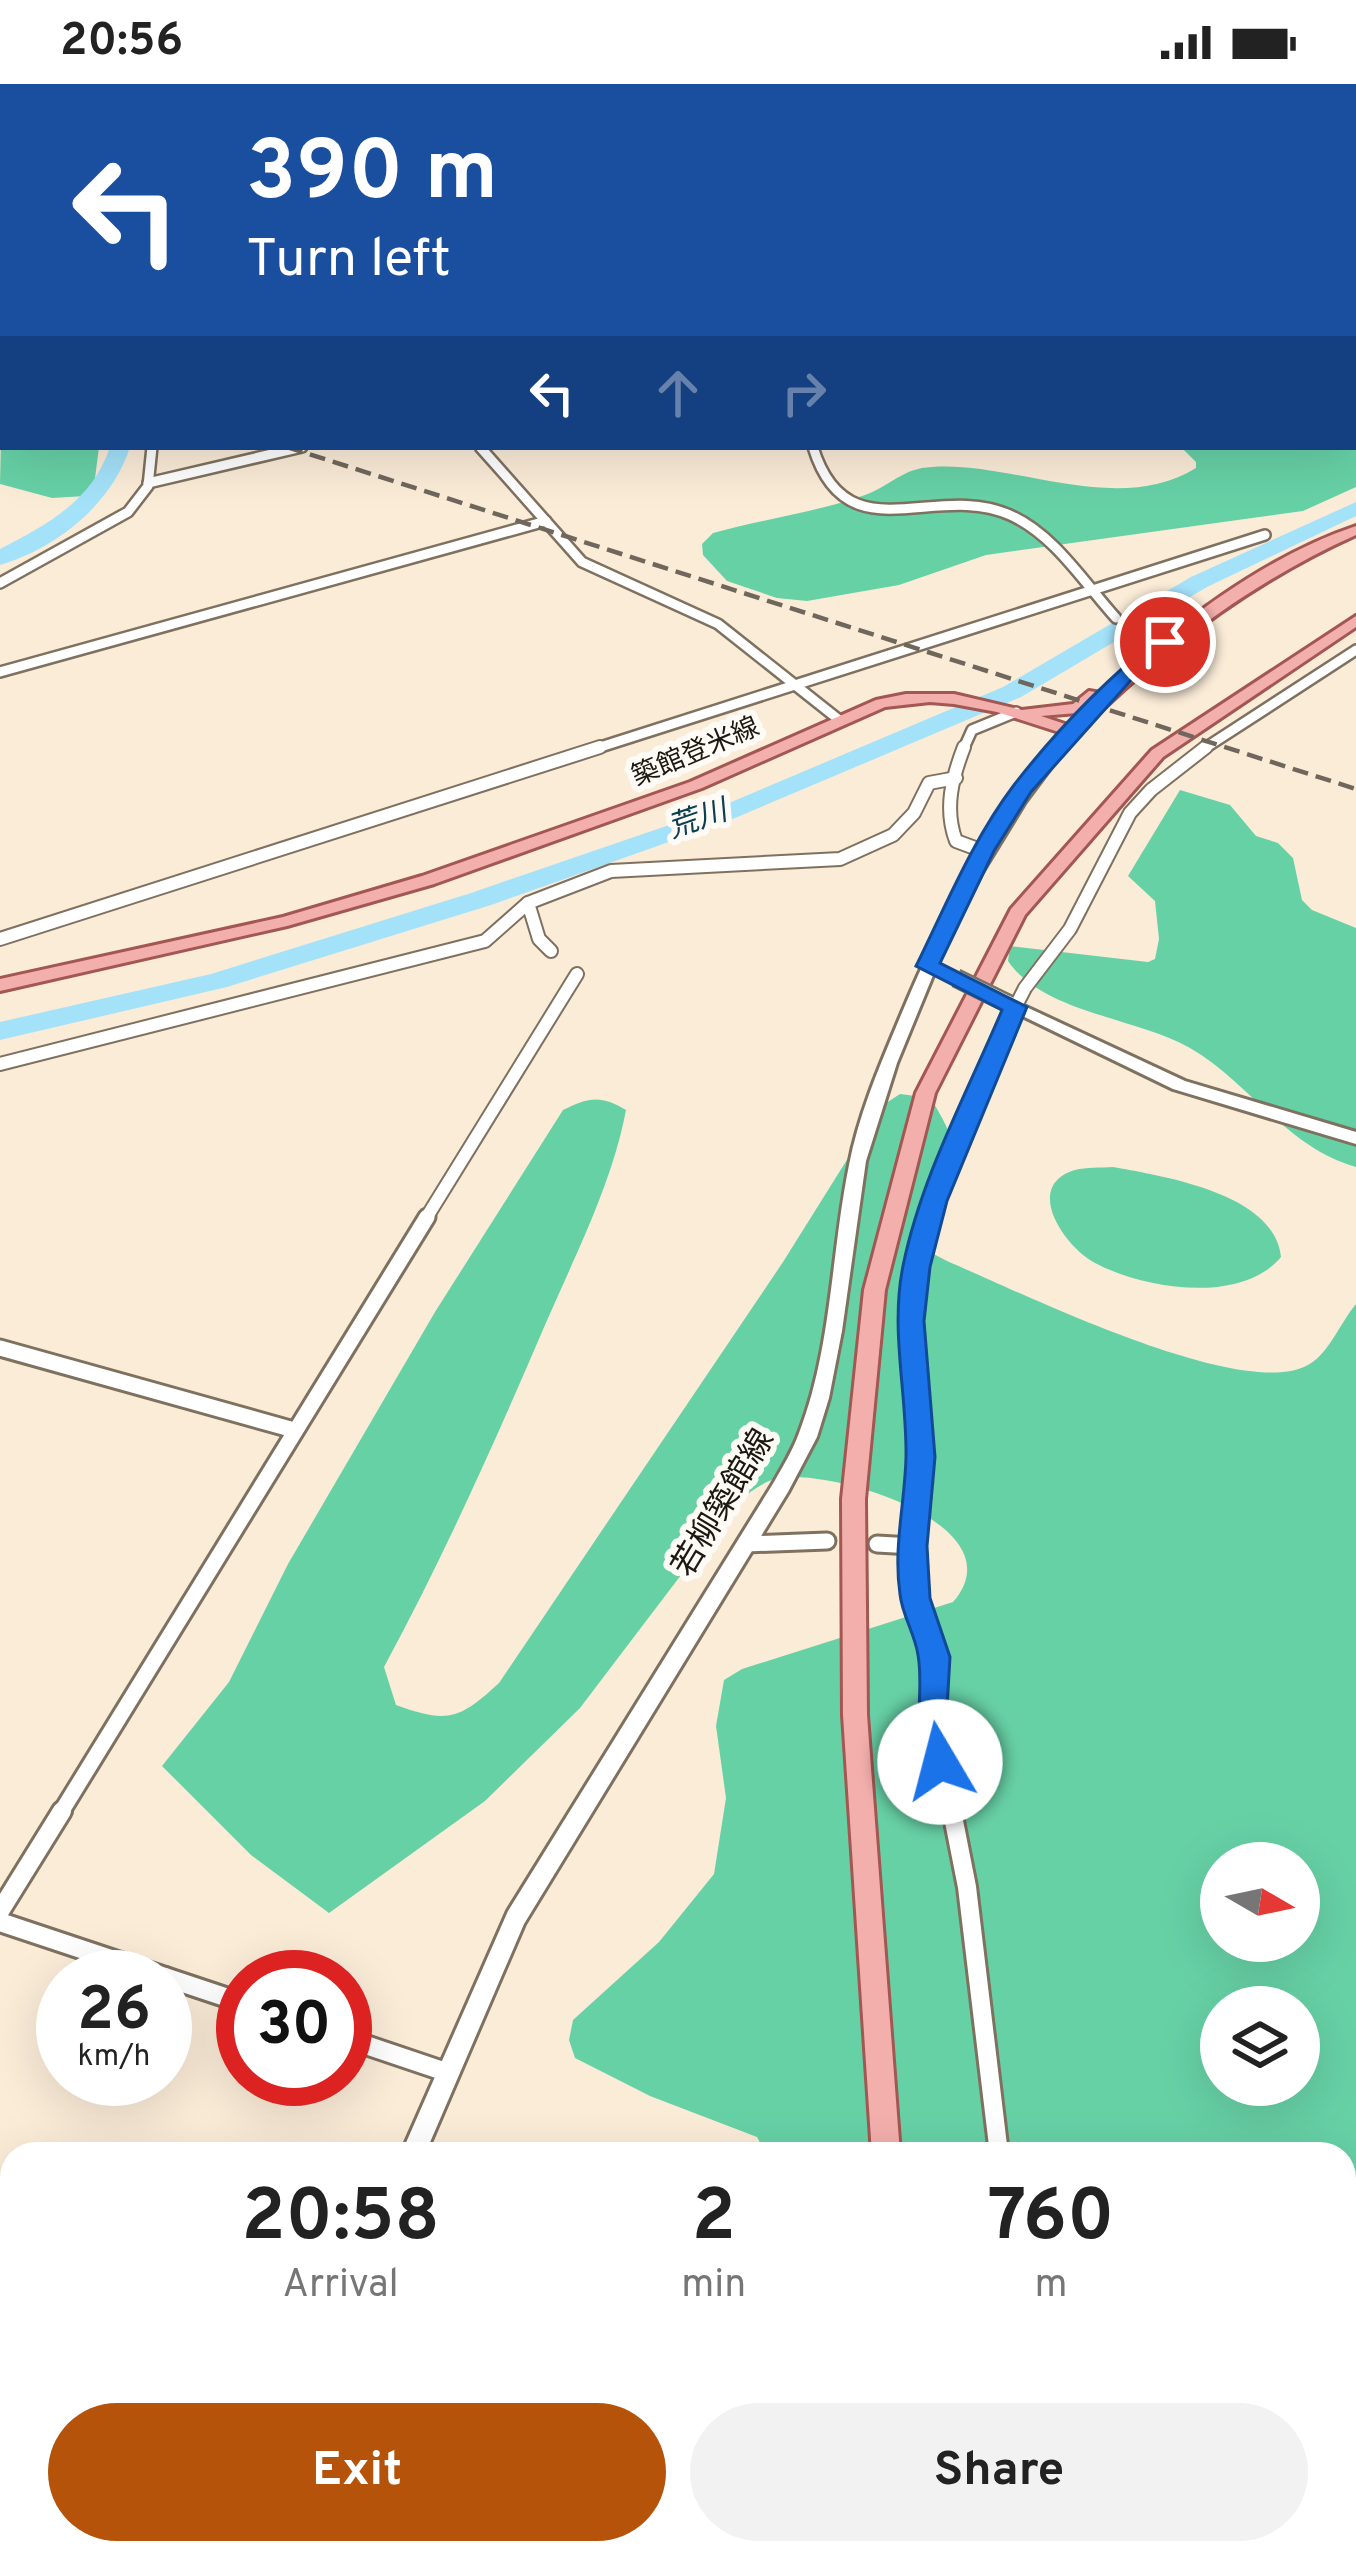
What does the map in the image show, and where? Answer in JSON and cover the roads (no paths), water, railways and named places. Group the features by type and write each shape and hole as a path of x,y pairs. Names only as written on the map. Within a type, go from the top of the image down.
{"main road":[{"path":"1011,710 1077,708 1183,630 1310,552 1356,530"},
{"path":"885,2142 849,1598 853,1454 866,1332 886,1216 954,1021 1030,891 1097,809 1147,761 1239,689 1352,621"},
{"path":"1070,731 1125,674"},
{"name":"築館登米線","path":"0,985 287,921 428,880 696,785 838,719 905,697 951,698 1011,710 1070,731"},
{"name":"若柳築館線","path":"418,2142 526,1900 746,1544 809,1433 823,1380 860,1153 878,1091 927,966 983,851 1022,789 1070,731"},
{"path":"927,966 1179,1085 1356,1138"}],"street":[{"path":"0,583 123,515 148,483 152,450"},
{"path":"148,483 289,450"},
{"path":"483,450 582,562 718,624 838,719"},
{"path":"814,450 823,475 838,496 868,505 974,504 1010,514 1116,618"},
{"path":"0,672 546,521"},
{"path":"0,939 1265,535"},
{"path":"998,2142 967,1887 931,1708 934,1657 915,1598 912,1546 920,1457 910,1321 916,1267 958,1137 1012,1006 1070,929 1130,813 1150,790 1262,708 1356,650"},
{"path":"983,851 953,836 948,821 956,778 976,724 1011,710"},
{"path":"0,1064 485,941 528,903 624,868 813,864 861,856 886,842 912,816 929,783 956,778"},
{"path":"528,903 539,939 550,951"},
{"path":"0,1911 577,974"},
{"path":"0,1348 294,1430"},
{"path":"746,1544 827,1541"},
{"path":"877,1544 912,1546"},
{"path":"0,1922 84,1950"},
{"path":"372,2047 446,2072"}],"waterway":[{"path":"0,558 57,527 90,501 103,486 119,450"},
{"name":"荒川","path":"0,1031 217,981 481,899 719,816 1012,692 1199,582 1356,508"}],"railway":[{"path":"296,450 1356,789"}]}
